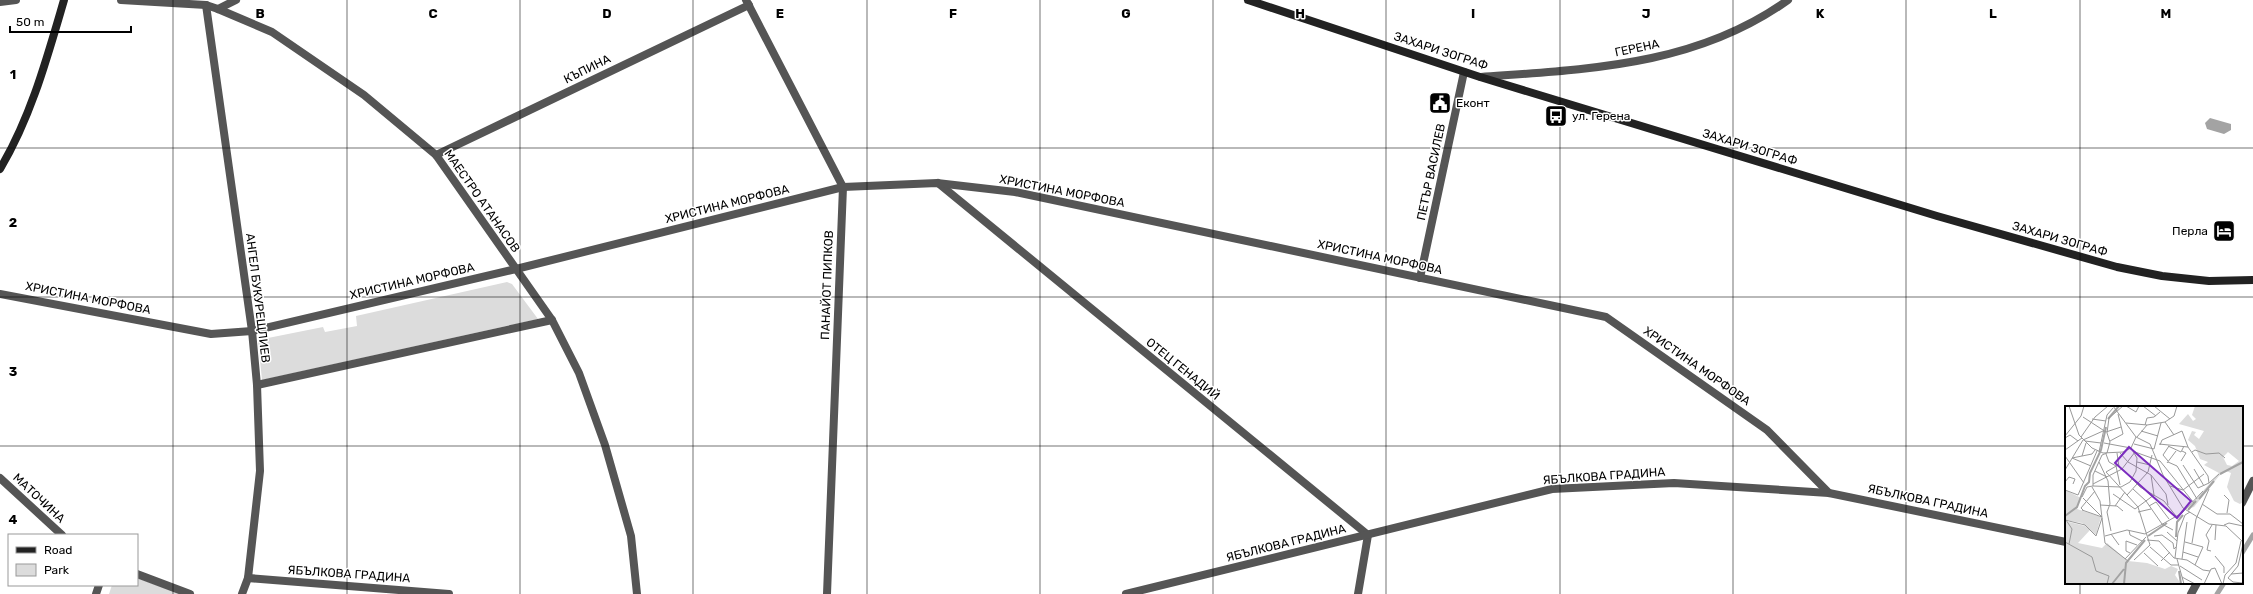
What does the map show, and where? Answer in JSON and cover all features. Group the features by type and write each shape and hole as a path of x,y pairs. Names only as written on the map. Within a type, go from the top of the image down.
{"street":[{"path":"0,2 16,0"},
{"path":"0,169 18,139 47,60 64,0"},
{"name":"МАЕСТРО АТАНАСОВ","path":"121,0 206,5 272,32 364,95 436,155 552,320 579,373 605,445 631,536 638,594"},
{"path":"218,9 236,0"},
{"name":"ЗАХАРИ ЗОГРАФ","path":"1248,0 1480,77 1937,216 2117,267 2162,276 2193,279 2253,280"},
{"name":"ГЕРЕНА","path":"1480,77 1592,69 1647,60 1732,34 1762,19 1788,0"},
{"name":"КЪПИНА","path":"436,155 747,3"},
{"name":"ПАНАЙОТ ПИПКОВ","path":"747,3 843,187 827,594"},
{"name":"АНГЕЛ БУКУРЕЩЛИЕВ","path":"206,5 252,332 257,385 260,471 248,578 242,594"},
{"name":"ПЕТЪР ВАСИЛЕВ","path":"1420,278 1464,72"},
{"name":"ХРИСТИНА МОРФОВА","path":"0,294 211,334 252,332 516,269 843,187 938,183 1016,192 1606,317 1767,430 1829,493"},
{"name":"ОТЕЦ ГЕНАДИЙ","path":"938,183 1368,535"},
{"path":"257,385 552,320"},
{"name":"МАТОЧИНА","path":"0,478 61,534"},
{"path":"2243,501 2253,481"},
{"name":"ЯБЪЛКОВА ГРАДИНА","path":"1126,594 1552,489 1674,483 1829,493 2065,542"},
{"path":"1358,594 1368,535"},
{"path":"138,574 190,594"},
{"name":"ЯБЪЛКОВА ГРАДИНА","path":"248,578 449,594"},
{"path":"2191,594 2196,584"}],"green space":[{"path":"507,282 512,284 538,319 262,380 258,340 323,327 325,332 357,326 356,316"},
{"path":"138,578 181,594 109,594 112,586 138,586"}],"shaded area":[{"path":"2210,118 2231,124 2231,130 2224,134 2207,129 2205,123"}],"waterway":[{"path":"2243,551 2253,535"},
{"path":"2217,594 2223,584"}],"place":[{"name":"Еконт","path":"1440,103"},
{"name":"ул. Герена","path":"1556,116"},
{"name":"Перла","path":"2224,231"}]}
